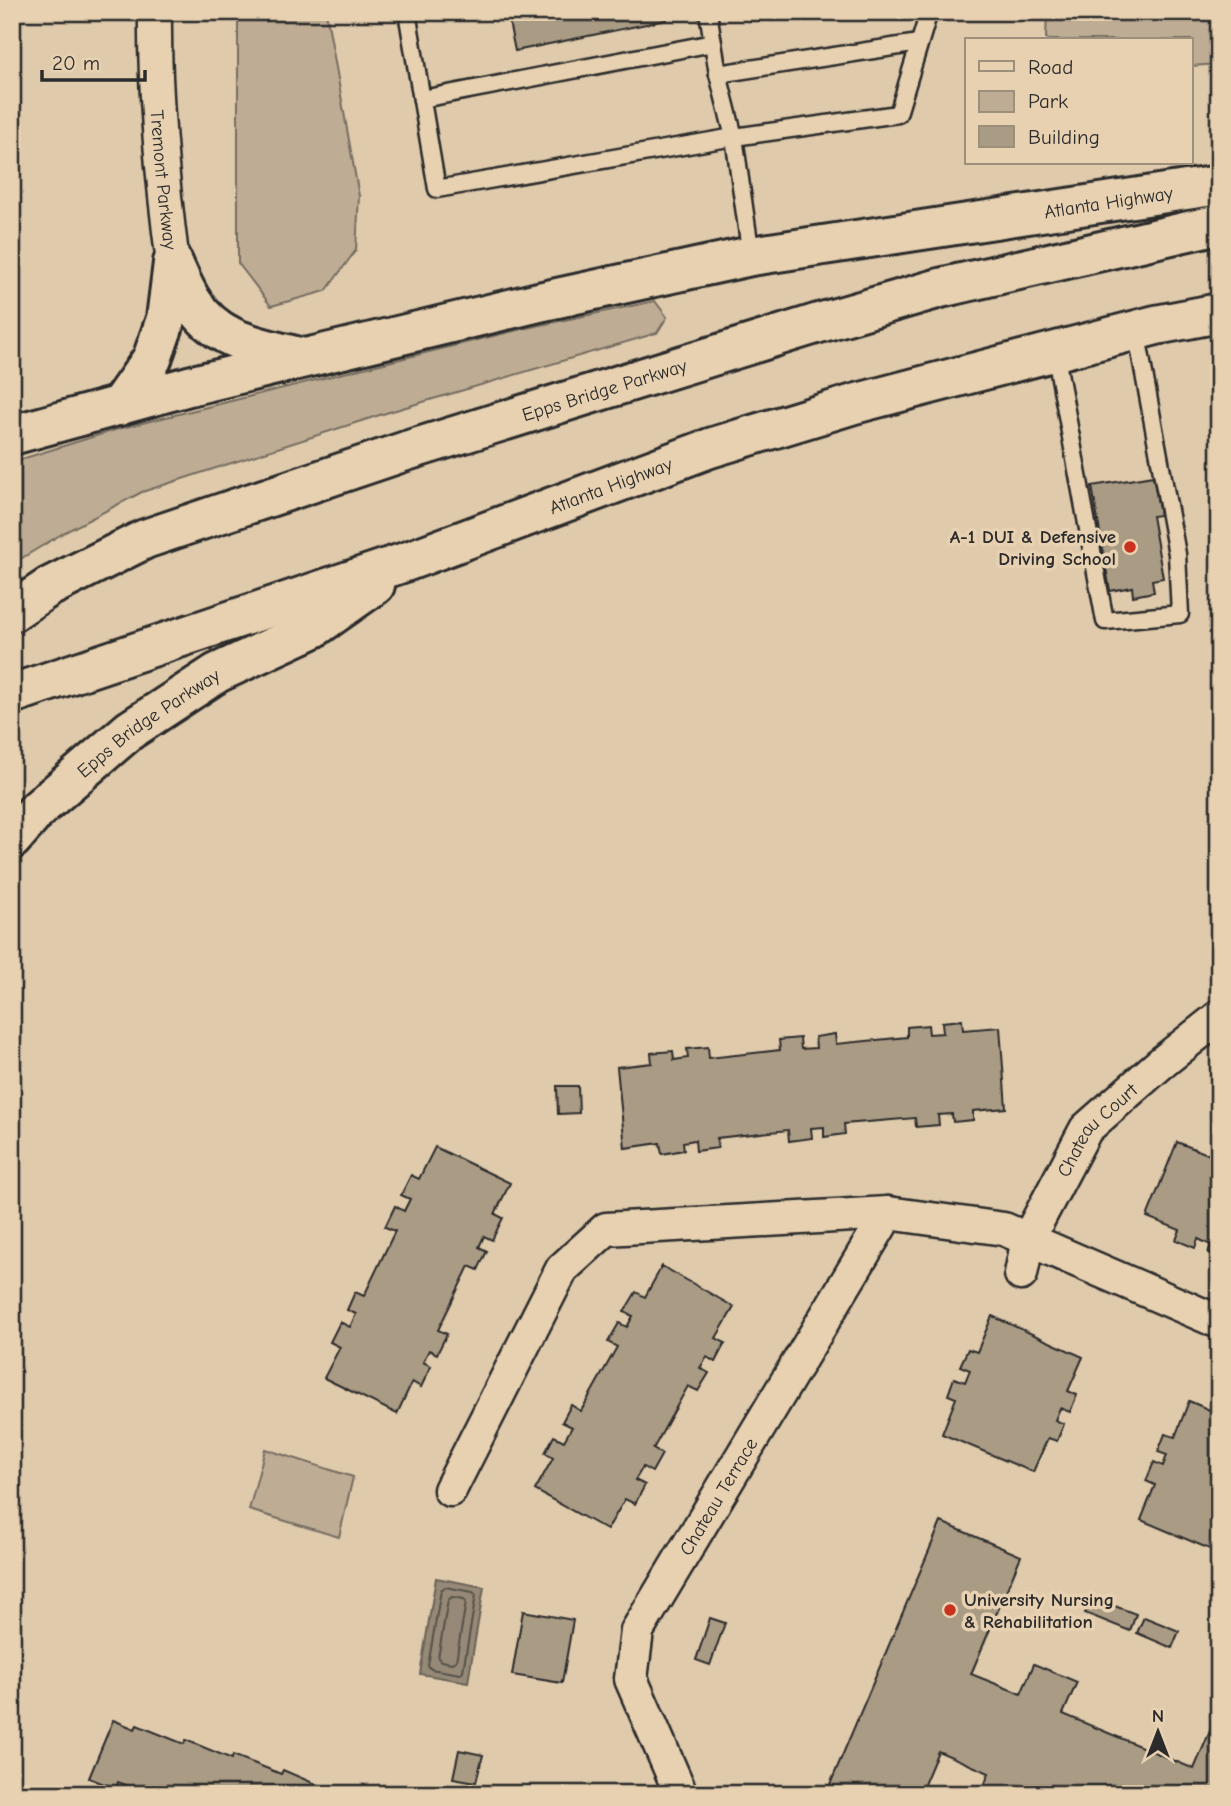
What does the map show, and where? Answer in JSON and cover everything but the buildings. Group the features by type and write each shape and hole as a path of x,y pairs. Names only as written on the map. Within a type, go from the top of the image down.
{"main road":[{"name":"Atlanta Highway","path":"12,435 190,386 539,302 751,256 1219,185"},
{"name":"Epps Bridge Parkway","path":"12,612 49,587 145,539 406,451 819,323 940,289 1219,224"},
{"path":"173,263 192,302 208,323 225,336 304,359"},
{"path":"119,406 152,359 166,319 173,263"},
{"name":"Atlanta Highway","path":"12,694 408,561 710,448 854,404 1136,330 1219,313"},
{"name":"Epps Bridge Parkway","path":"12,839 38,809 131,730 217,673 314,628 408,561"}],"street":[{"name":"Tremont Parkway","path":"155,12 155,75 166,213 173,263"},
{"name":"Chateau Court","path":"1021,1274 1028,1239 1086,1129 1212,1031"},
{"path":"450,1490 562,1269 606,1229 888,1213 1004,1229 1219,1322"},
{"name":"Chateau Terrace","path":"681,1794 631,1679 637,1630 888,1213"}],"lane":[{"path":"407,12 438,189 734,137 898,114 929,12"},
{"path":"708,12 718,74 734,137 751,256"},
{"path":"422,99 713,43"},
{"path":"718,74 919,43"},
{"path":"1055,351 1105,621 1180,614 1177,554 1136,330"}],"green space":[{"path":"238,12 326,12 359,196 356,250 326,291 271,306 238,263"},
{"path":"1047,12 1219,12 1219,64 1192,66 1192,38 1046,38"},
{"path":"655,301 667,317 657,333 389,412 142,492 65,532 12,564 12,462 118,429 522,329"},
{"path":"265,1449 353,1477 339,1537 249,1510"}],"water":[{"path":"436,1578 484,1587 468,1682 420,1674"}],"place":[{"name":"A-1 DUI & Defensive Driving School","path":"1130,547"},
{"name":"University Nursing & Rehabilitation","path":"950,1610"}]}
